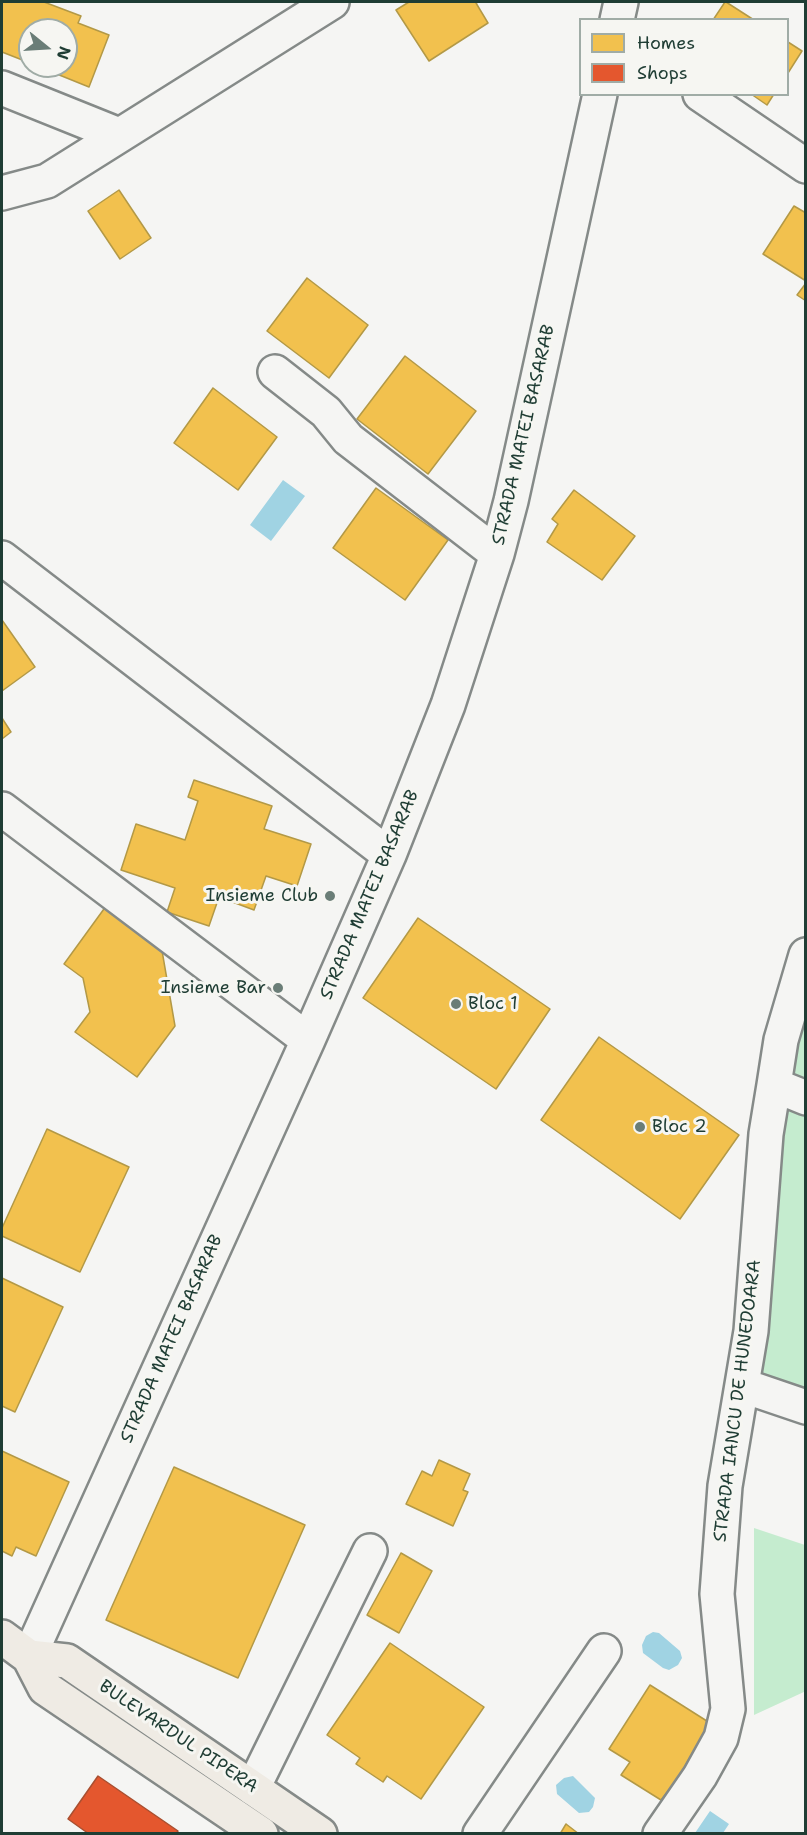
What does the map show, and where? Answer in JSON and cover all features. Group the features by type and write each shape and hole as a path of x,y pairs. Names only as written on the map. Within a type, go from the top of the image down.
{"main road":[{"name":"BULEVARDUL PIPERA","path":"2,1637 29,1657 45,1688 261,1833"},
{"name":"BULEVARDUL PIPERA","path":"29,1657 67,1661 320,1833"}],"street":[{"path":"2,193 47,181 332,2"},
{"path":"617,18 621,2"},
{"path":"2,88 119,135"},
{"name":"STRADA MATEI BASARAB","path":"29,1657 308,1040 389,855 448,705 497,554 600,96"},
{"path":"703,96 806,166"},
{"path":"274,372 326,412 348,439 497,554"},
{"path":"2,558 389,855"},
{"path":"2,809 308,1040"},
{"name":"STRADA IANCU DE HUNEDOARA","path":"660,1833 700,1776 721,1738 728,1709 727,1680 720,1635 718,1557 725,1486 744,1386 751,1331 766,1134 781,1040 806,955"},
{"path":"774,1085 806,1098"},
{"path":"744,1386 806,1407"},
{"path":"253,1788 370,1551"},
{"path":"480,1833 604,1651"}],"green space":[{"path":"805,955 805,1395 745,1375"},
{"path":"754,1528 805,1545 806,1691 754,1715"}],"water":[{"path":"283,480 305,496 271,541 250,525"},
{"path":"653,1632 659,1633 680,1651 682,1658 678,1665 669,1670 663,1668 643,1653 642,1645 646,1636"},
{"path":"573,1776 595,1798 589,1812 579,1813 557,1794 556,1785 564,1778"},
{"path":"710,1811 729,1824 723,1833 695,1833"}],"building: Homes":[{"path":"2,2 44,2 81,16 78,23 78,18 18,18 18,58 2,52"},
{"path":"409,2 478,2 476,3 488,23 429,61 396,10"},
{"path":"726,2 751,18 714,18"},
{"path":"78,23 109,35 89,87 67,78 78,78"},
{"path":"789,43 802,51 789,71"},
{"path":"754,96 773,96 767,105"},
{"path":"119,190 151,238 120,259 88,211"},
{"path":"794,206 806,213 806,281 763,254"},
{"path":"307,278 368,325 329,378 267,331"},
{"path":"806,283 806,301 797,295"},
{"path":"405,356 476,411 428,474 357,419"},
{"path":"213,388 277,437 238,490 174,443"},
{"path":"376,488 448,540 405,600 333,548"},
{"path":"574,490 635,536 602,580 547,542 558,524 552,519"},
{"path":"2,620 35,667 2,691"},
{"path":"2,718 11,732 2,739"},
{"path":"194,780 272,806 264,829 311,844 297,886 266,876 254,910 219,897 209,926 167,912 175,888 121,870 136,824 185,840 198,801 188,797"},
{"path":"109,902 160,939 175,1026 137,1077 75,1032 90,1012 83,978 64,964"},
{"name":"Bloc 1","path":"418,918 550,1009 496,1089 363,998"},
{"name":"Bloc 2","path":"599,1037 739,1135 680,1219 541,1120"},
{"path":"47,1129 129,1167 80,1272 2,1236 2,1228"},
{"path":"2,1278 63,1307 15,1412 2,1406"},
{"path":"2,1451 69,1482 36,1556 16,1547 12,1556 2,1551"},
{"path":"439,1460 470,1474 463,1490 468,1492 453,1526 406,1504 422,1471 432,1476"},
{"path":"174,1467 305,1525 238,1678 106,1620"},
{"path":"401,1553 432,1571 399,1633 367,1615"},
{"path":"390,1643 484,1707 421,1799 387,1776 383,1782 356,1764 360,1758 327,1735"},
{"path":"650,1685 710,1723 677,1780 661,1800 621,1775 630,1762 609,1749"},
{"path":"566,1824 579,1834 560,1834"}],"building: Shops":[{"path":"98,1776 178,1831 176,1834 89,1834 68,1819"}],"place":[{"name":"Insieme Club","path":"330,896"},
{"name":"Insieme Bar","path":"278,988"},
{"name":"Bloc 1","path":"456,1004"},
{"name":"Bloc 2","path":"640,1127"}]}
